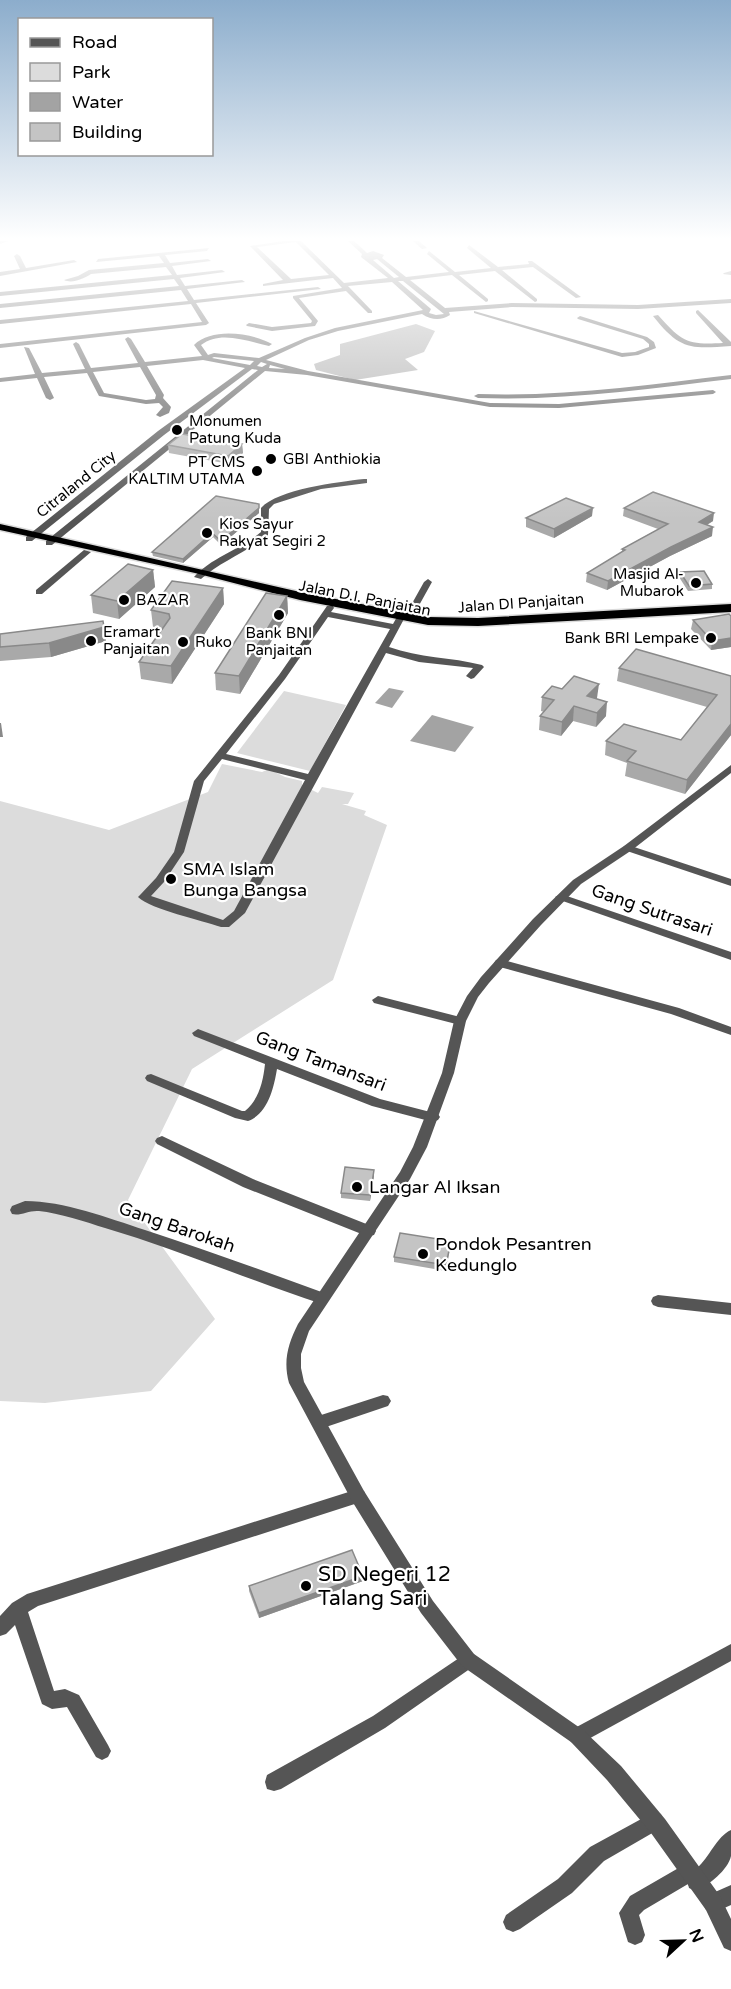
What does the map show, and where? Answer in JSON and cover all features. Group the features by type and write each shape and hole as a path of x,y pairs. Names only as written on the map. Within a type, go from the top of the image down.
{"highway":[{"path":"0,527 32,536"},
{"name":"Jalan D.I. Panjaitan","path":"0,533 32,536 87,552 201,574 329,611 367,619 401,621 438,628 472,629 730,611"},
{"path":"52,541 300,596 401,621"}],"street":[{"path":"0,344 87,334"},
{"path":"189,334 204,356 263,369 307,373 489,405 535,407 713,392"},
{"path":"203,334 206,338"},
{"name":"Citraland City","path":"32,536 251,366 323,334"},
{"name":"Citraland City","path":"52,541 271,363 340,334"},
{"path":"550,334 622,355 636,354 653,348 652,343 645,338 631,334"},
{"path":"673,334 682,343 698,346 730,344"},
{"path":"192,339 231,336 269,344"},
{"path":"128,339 160,399 167,407 166,411 160,415"},
{"path":"76,344 101,395 146,402 160,399"},
{"path":"26,348 50,398"},
{"path":"0,380 204,356 260,360 307,373"},
{"path":"460,394 504,397 615,391 731,378"},
{"path":"0,380 44,388"},
{"path":"627,390 636,399"},
{"path":"615,391 624,400"},
{"path":"114,471 135,475"},
{"path":"201,574 215,563 253,544 265,533 265,508 271,502 320,487 364,481"},
{"path":"39,592 87,552"},
{"path":"329,611 282,677 199,781 190,822 179,852 160,880 144,897 156,903 225,924 245,906 311,778 384,649 428,582"},
{"path":"384,649 405,656 463,662 479,667 471,676"},
{"path":"220,754 311,778"},
{"path":"731,768 628,848 577,882 500,963 473,996 460,1021 448,1073 420,1147 405,1176 322,1298 295,1344 292,1360 297,1383 358,1496 427,1607 468,1660 577,1736 614,1773 654,1821 693,1877 722,1899 731,1941"},
{"path":"628,848 731,883"},
{"name":"Gang Sutrasari","path":"561,897 731,956"},
{"path":"500,963 675,1011 731,1031"},
{"path":"378,1000 460,1021"},
{"name":"Gang Tamansari","path":"198,1033 377,1103 433,1117"},
{"path":"151,1078 240,1115 248,1116 258,1107 267,1087 272,1062"},
{"path":"162,1141 248,1183 369,1231"},
{"name":"Gang Barokah","path":"17,1210 26,1206 40,1206 105,1222 217,1258 322,1298"},
{"path":"658,1301 731,1310"},
{"path":"320,1422 383,1401"},
{"path":"0,1628 18,1609 33,1600 358,1496"},
{"path":"18,1609 48,1698 52,1700 65,1698 73,1701 102,1751"},
{"path":"577,1736 731,1652"},
{"path":"274,1782 379,1722 468,1660"},
{"path":"513,1922 565,1886 597,1854 654,1821"},
{"path":"635,1935 629,1913 637,1903 713,1867 724,1846 731,1840"}],"green space":[{"path":"284,691 346,705 310,771 237,753"},
{"path":"222,764 262,772 269,769 285,777 302,781 302,785 318,793 322,787 354,793 348,804 342,804 366,811 364,815 387,825 333,980 192,1069 128,1200 215,1319 151,1391 45,1403 0,1401 0,801 109,830 208,792"}],"water":[{"path":"379,334 434,334 424,352 405,359 418,370 355,380 316,370 314,364 340,355 340,344"},
{"path":"389,688 404,691 392,708 375,703"},
{"path":"432,715 474,727 455,752 410,741"}],"building":[{"path":"182,434 242,444 228,456 168,445"},
{"path":"653,492 714,513 699,522 713,527 608,581 587,573 625,550 622,549 668,524 624,508"},
{"name":"Kios Sayur Rakyat Segiri 2","path":"216,496 259,504 259,508 221,541 212,533 183,559 152,552"},
{"path":"566,498 593,508 554,529 526,518"},
{"path":"128,564 153,570 117,601 91,595"},
{"path":"704,571 712,584 689,586 680,572"},
{"path":"172,581 223,588 171,666 139,662 170,618 169,614 151,610"},
{"path":"266,593 287,596 239,676 215,673"},
{"path":"729,614 731,616 731,638 712,641 693,620"},
{"path":"103,621 104,627 49,643 0,647 0,634"},
{"path":"636,649 731,676 731,724 687,780 627,761 636,751 606,741 624,724 681,740 717,695 619,668"},
{"path":"574,676 599,684 587,696 607,702 597,713 574,706 562,722 540,716 554,700 542,697 552,686 562,689"},
{"name":"Langar Al Iksan","path":"345,1167 374,1170 370,1195 341,1193"},
{"name":"Pondok Pesantren Kedunglo","path":"400,1233 451,1241 446,1265 394,1257"},
{"name":"SD Negeri 12 Talang Sari","path":"352,1550 363,1576 259,1613 249,1586"}],"place":[{"name":"Monumen Patung Kuda","path":"177,430"},
{"name":"GBI Anthiokia","path":"271,459"},
{"name":"PT CMS KALTIM UTAMA","path":"257,471"},
{"name":"Kios Sayur Rakyat Segiri 2","path":"207,533"},
{"name":"Masjid Al- Mubarok","path":"696,583"},
{"name":"BAZAR","path":"124,600"},
{"name":"Bank BNI Panjaitan","path":"279,615"},
{"name":"Bank BRI Lempake","path":"711,638"},
{"name":"Eramart Panjaitan","path":"91,641"},
{"name":"Ruko","path":"183,642"},
{"name":"SMA Islam Bunga Bangsa","path":"171,879"},
{"name":"Langar Al Iksan","path":"357,1187"},
{"name":"Pondok Pesantren Kedunglo","path":"423,1254"},
{"name":"SD Negeri 12 Talang Sari","path":"306,1586"}]}
